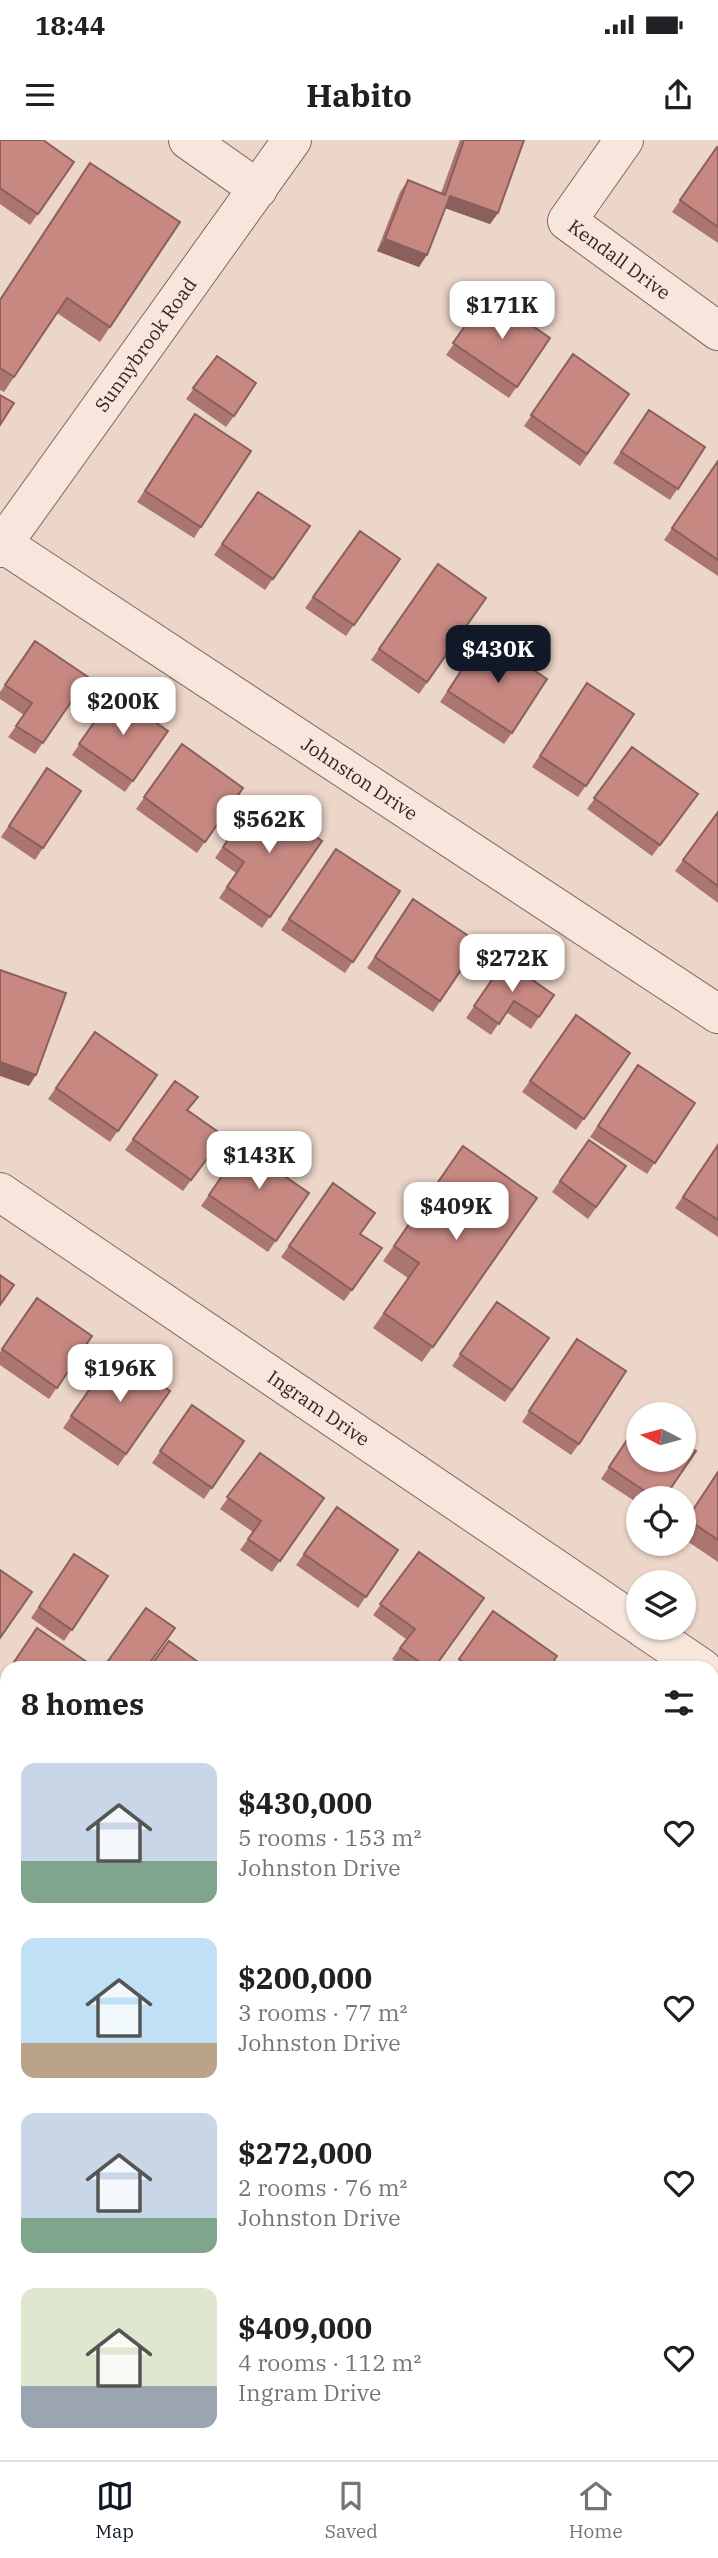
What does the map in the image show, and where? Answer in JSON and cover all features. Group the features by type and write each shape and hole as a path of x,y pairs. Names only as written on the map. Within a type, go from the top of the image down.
{"street":[{"path":"188,140 258,189"},
{"name":"Sunnybrook Road","path":"1,546 292,140"},
{"name":"Kendall Drive","path":"624,140 567,221 718,331"},
{"name":"Johnston Drive","path":"1,546 718,1014"},
{"name":"Ingram Drive","path":"0,1192 626,1616"},
{"name":"Ingram Drive","path":"661,1640 692,1661"}],"building":[{"path":"0,140 43,140 74,162 38,214 0,188"},
{"path":"464,140 524,140 498,213 450,196 427,255 385,239 408,180 445,195"},
{"path":"718,148 718,227 680,200"},
{"path":"90,163 180,222 110,327 67,298 14,377 0,368 0,300"},
{"path":"487,295 550,338 517,387 453,343"},
{"path":"573,354 629,394 587,454 531,415"},
{"path":"217,356 256,383 234,416 193,388"},
{"path":"0,395 14,403 0,425"},
{"path":"649,410 705,447 678,489 621,452"},
{"path":"195,414 251,451 201,527 145,491"},
{"path":"718,461 718,560 672,528"},
{"path":"258,492 310,526 273,579 222,544"},
{"path":"360,531 400,559 354,625 313,597"},
{"path":"438,564 486,598 427,682 379,649"},
{"path":"483,637 547,679 512,733 448,691"},
{"path":"35,641 88,677 43,743 16,726 32,703 5,685"},
{"path":"587,683 634,714 586,786 540,756"},
{"path":"114,694 168,731 133,781 79,744"},
{"path":"182,744 243,788 205,842 144,797"},
{"path":"632,747 698,794 660,845 594,798"},
{"path":"47,768 81,791 43,848 9,826"},
{"path":"257,796 322,841 270,917 227,887 244,862 223,847"},
{"path":"718,812 718,886 683,860"},
{"path":"336,849 400,891 353,962 289,919"},
{"path":"413,899 479,943 440,1001 375,957"},
{"path":"505,961 554,995 539,1017 514,1001 499,1024 474,1006"},
{"path":"0,970 66,993 36,1075 0,1062"},
{"path":"576,1015 630,1053 584,1119 530,1081"},
{"path":"95,1032 157,1075 118,1131 56,1088"},
{"path":"638,1065 695,1103 655,1163 598,1126"},
{"path":"175,1081 198,1097 187,1110 224,1136 191,1180 133,1139"},
{"path":"249,1137 270,1152 264,1162 309,1193 276,1241 209,1195"},
{"path":"589,1140 626,1166 596,1207 560,1181"},
{"path":"718,1145 718,1220 683,1197"},
{"path":"463,1146 537,1198 433,1347 384,1313 419,1263 394,1246"},
{"path":"333,1183 375,1213 360,1234 382,1248 352,1290 289,1246"},
{"path":"0,1275 14,1285 0,1305"},
{"path":"37,1298 92,1336 57,1388 2,1349"},
{"path":"497,1302 549,1338 512,1390 460,1354"},
{"path":"577,1339 626,1371 579,1444 529,1411"},
{"path":"115,1353 170,1391 126,1454 71,1416"},
{"path":"192,1405 244,1441 212,1488 160,1451"},
{"path":"626,1442 626,1472 682,1472 672,1486 637,1486 609,1467"},
{"path":"260,1453 324,1498 280,1561 248,1539 261,1521 227,1497"},
{"path":"718,1472 718,1540 696,1525 696,1505"},
{"path":"337,1507 398,1550 366,1597 304,1554"},
{"path":"419,1552 484,1598 439,1661 418,1661 400,1648 415,1629 380,1604"},
{"path":"74,1554 108,1576 72,1630 39,1607"},
{"path":"0,1570 32,1592 0,1638"},
{"path":"146,1608 175,1628 151,1661 108,1661"},
{"path":"493,1611 557,1656 554,1661 459,1659"},
{"path":"37,1628 86,1661 15,1661"},
{"path":"169,1641 197,1661 154,1661"}]}
